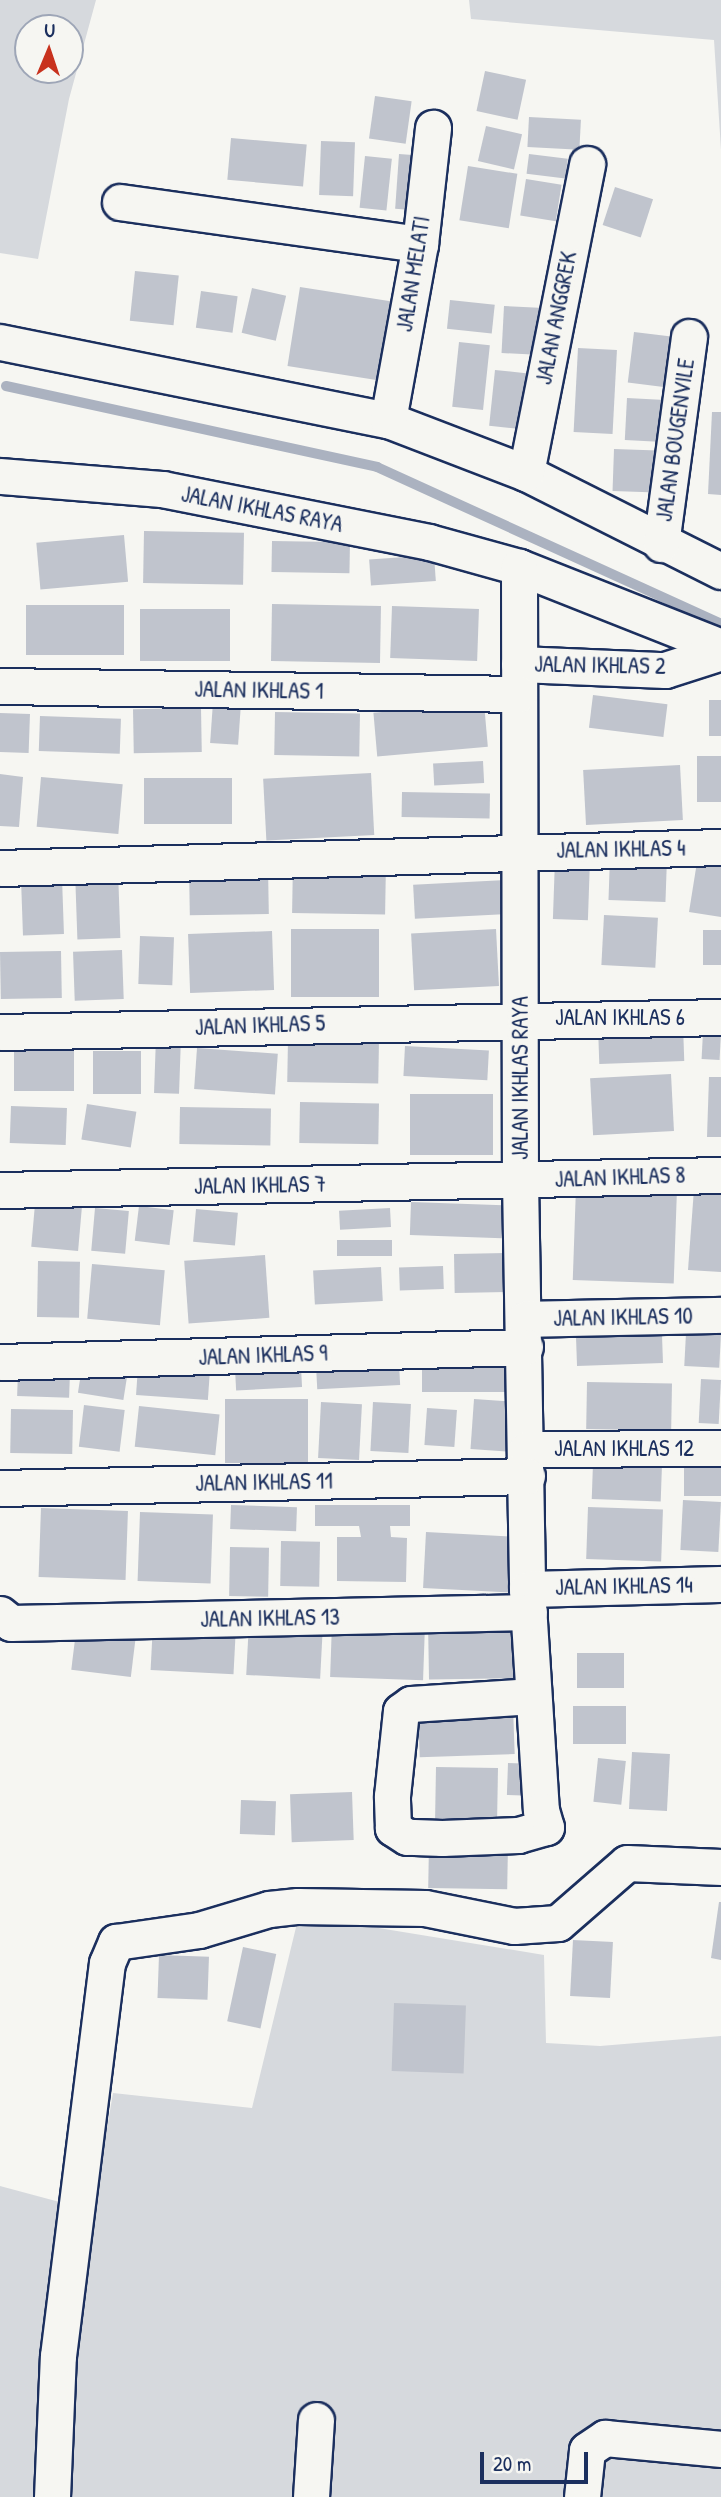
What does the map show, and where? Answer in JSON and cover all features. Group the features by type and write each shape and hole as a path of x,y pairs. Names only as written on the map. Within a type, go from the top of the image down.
{"street":[{"name":"JALAN MELATI","path":"388,420 420,244 433,128"},
{"name":"JALAN ANGGREK","path":"526,473 587,163"},
{"path":"120,201 420,244"},
{"name":"JALAN BOUGENVILE","path":"660,544 689,337"},
{"path":"0,342 26,343 388,420 526,473 660,544 721,571"},
{"name":"JALAN IKHLAS RAYA","path":"0,477 162,489 429,542 519,567 721,649"},
{"name":"JALAN IKHLAS RAYA","path":"519,567 520,1180 528,1600 541,1810 547,1827 518,1835 442,1839 407,1837 393,1828 392,1796 401,1711 411,1704 533,1696"},
{"name":"JALAN IKHLAS 2","path":"519,679 665,670 721,649"},
{"name":"JALAN IKHLAS 1","path":"0,686 519,679"},
{"name":"JALAN IKHLAS 4","path":"0,868 721,847"},
{"name":"JALAN IKHLAS 6","path":"519,1018 721,1017"},
{"name":"JALAN IKHLAS 5","path":"0,1032 519,1018"},
{"name":"JALAN IKHLAS 8","path":"520,1180 721,1175"},
{"name":"JALAN IKHLAS 7","path":"0,1190 520,1180"},
{"name":"JALAN IKHLAS 10","path":"525,1333 721,1315"},
{"name":"JALAN IKHLAS 9","path":"0,1362 525,1333"},
{"name":"JALAN IKHLAS 12","path":"527,1463 721,1448"},
{"name":"JALAN IKHLAS 11","path":"0,1488 527,1463"},
{"name":"JALAN IKHLAS 14","path":"528,1600 721,1584"},
{"name":"JALAN IKHLAS 13","path":"6,1619 528,1600"},
{"path":"52,2497 58,2356 107,1963 116,1942 199,1930 268,1909 298,1906 425,1908 514,1926 558,1923 627,1863 721,1867"},
{"path":"310,2497 316,2420"},
{"path":"582,2497 587,2450 605,2438 721,2449"}],"shaded area":[{"path":"0,0 96,0 84,44 84,14 14,14 14,84 73,84 38,259 0,253"},
{"path":"469,0 721,0 721,150 714,40 471,19"},
{"path":"299,1915 544,1955 546,2043 600,2046 721,2036 721,2497 0,2497 0,2186 93,2211 113,2093 252,2108"}],"building":[{"path":"485,71 526,80 518,120 476,111"},
{"path":"375,96 412,101 406,144 369,139"},
{"path":"529,117 581,120 579,150 527,147"},
{"path":"486,126 522,134 514,169 478,161"},
{"path":"231,138 307,145 303,186 227,180"},
{"path":"321,141 355,142 353,196 319,195"},
{"path":"399,154 426,156 422,211 395,209"},
{"path":"529,154 568,159 565,179 527,174"},
{"path":"365,156 392,159 386,211 360,208"},
{"path":"468,166 517,174 509,228 459,220"},
{"path":"526,179 562,185 556,221 520,216"},
{"path":"615,187 653,199 641,237 603,225"},
{"path":"135,271 179,276 174,325 130,321"},
{"path":"300,287 397,302 384,381 287,366"},
{"path":"252,288 286,296 276,341 242,333"},
{"path":"201,291 238,296 232,333 196,328"},
{"path":"450,300 495,305 492,334 447,329"},
{"path":"504,306 544,308 541,355 502,353"},
{"path":"634,332 684,338 677,389 628,383"},
{"path":"459,342 490,345 483,410 452,407"},
{"path":"578,348 617,350 613,434 574,432"},
{"path":"495,370 535,374 529,430 489,426"},
{"path":"627,398 670,400 668,442 625,440"},
{"path":"712,412 721,412 721,495 708,494"},
{"path":"614,449 665,451 664,493 613,491"},
{"path":"144,531 244,533 243,585 143,583"},
{"path":"124,535 128,582 40,589 36,543"},
{"path":"272,541 350,542 349,573 271,572"},
{"path":"434,555 436,581 371,585 369,560"},
{"path":"272,604 381,606 380,663 271,661"},
{"path":"26,605 124,605 124,655 26,655"},
{"path":"392,606 479,609 477,661 390,658"},
{"path":"140,609 230,609 230,661 140,661"},
{"path":"593,695 667,704 663,737 589,728"},
{"path":"709,700 721,700 721,736 709,736"},
{"path":"213,702 241,704 238,745 210,743"},
{"path":"484,703 488,747 377,757 373,713"},
{"path":"201,708 202,752 134,753 133,709"},
{"path":"275,712 360,713 359,756 274,755"},
{"path":"0,713 30,714 29,753 0,752"},
{"path":"40,716 121,719 120,754 39,751"},
{"path":"697,756 721,756 721,802 697,802"},
{"path":"483,761 484,783 434,786 433,764"},
{"path":"680,765 683,820 586,825 583,770"},
{"path":"371,773 374,835 266,841 263,779"},
{"path":"0,774 23,777 19,827 0,826"},
{"path":"41,777 123,784 118,834 37,827"},
{"path":"144,778 232,778 232,824 144,824"},
{"path":"402,792 490,794 490,819 402,817"},
{"path":"610,857 667,859 665,902 608,900"},
{"path":"555,859 590,860 588,920 553,919"},
{"path":"293,861 386,863 385,915 292,913"},
{"path":"697,862 721,866 721,917 689,912"},
{"path":"268,867 269,914 190,915 189,868"},
{"path":"118,870 120,938 77,939 75,872"},
{"path":"62,878 64,934 23,935 21,879"},
{"path":"506,880 508,914 415,919 413,885"},
{"path":"604,915 658,918 655,968 601,965"},
{"path":"291,929 379,929 379,997 291,997"},
{"path":"496,929 499,986 414,990 411,933"},
{"path":"703,930 721,930 721,965 703,965"},
{"path":"272,931 274,990 190,993 188,934"},
{"path":"140,936 174,937 172,985 138,984"},
{"path":"122,950 124,999 75,1001 73,952"},
{"path":"61,951 62,998 1,999 0,952"},
{"path":"683,1025 684,1061 599,1064 598,1028"},
{"path":"703,1032 721,1033 720,1060 702,1059"},
{"path":"156,1037 181,1038 179,1094 154,1093"},
{"path":"288,1039 379,1041 378,1084 287,1082"},
{"path":"405,1046 489,1050 487,1080 403,1076"},
{"path":"14,1047 74,1047 74,1091 14,1091"},
{"path":"197,1048 278,1054 275,1095 194,1089"},
{"path":"93,1051 141,1051 141,1094 93,1094"},
{"path":"671,1074 674,1131 593,1135 590,1078"},
{"path":"709,1077 721,1077 721,1137 707,1137"},
{"path":"410,1094 493,1094 493,1155 410,1155"},
{"path":"300,1102 379,1103 378,1144 299,1143"},
{"path":"87,1104 136,1112 131,1147 81,1140"},
{"path":"11,1106 67,1108 66,1145 10,1143"},
{"path":"180,1107 271,1109 270,1146 179,1144"},
{"path":"576,1187 677,1191 674,1283 573,1280"},
{"path":"694,1189 721,1190 721,1272 688,1270"},
{"path":"411,1202 503,1205 502,1238 410,1235"},
{"path":"35,1204 82,1208 78,1251 31,1247"},
{"path":"139,1206 174,1210 169,1245 135,1241"},
{"path":"95,1208 129,1211 125,1254 91,1251"},
{"path":"390,1208 391,1227 340,1230 339,1211"},
{"path":"196,1209 238,1213 235,1246 193,1242"},
{"path":"337,1240 392,1240 392,1256 337,1256"},
{"path":"506,1253 507,1292 455,1293 454,1254"},
{"path":"265,1255 269,1318 189,1323 184,1261"},
{"path":"38,1261 80,1262 79,1318 37,1317"},
{"path":"92,1264 165,1270 160,1325 87,1319"},
{"path":"443,1266 444,1289 400,1291 399,1268"},
{"path":"381,1267 383,1301 315,1305 313,1271"},
{"path":"686,1333 721,1335 719,1368 684,1366"},
{"path":"662,1335 663,1363 577,1366 576,1338"},
{"path":"399,1363 400,1385 317,1389 316,1367"},
{"path":"82,1367 127,1374 123,1400 78,1393"},
{"path":"138,1367 210,1372 208,1400 136,1395"},
{"path":"301,1367 302,1387 236,1390 235,1370"},
{"path":"422,1368 509,1368 509,1392 422,1392"},
{"path":"18,1371 70,1373 69,1398 17,1396"},
{"path":"701,1379 721,1380 719,1424 699,1423"},
{"path":"587,1382 672,1383 671,1430 586,1429"},
{"path":"225,1399 308,1399 308,1463 225,1463"},
{"path":"474,1399 514,1402 510,1452 471,1449"},
{"path":"321,1402 362,1404 359,1460 318,1458"},
{"path":"373,1402 411,1404 408,1453 370,1451"},
{"path":"84,1405 125,1410 120,1452 79,1447"},
{"path":"139,1406 220,1414 215,1455 135,1447"},
{"path":"427,1408 457,1410 454,1447 424,1445"},
{"path":"11,1409 73,1410 72,1454 10,1453"},
{"path":"593,1463 662,1465 661,1501 592,1499"},
{"path":"684,1465 721,1465 721,1496 684,1496"},
{"path":"683,1500 721,1502 718,1552 680,1550"},
{"path":"231,1505 297,1507 296,1531 230,1529"},
{"path":"315,1505 410,1505 410,1526 390,1526 391,1537 407,1538 406,1582 337,1581 337,1537 361,1537 359,1526 315,1526"},
{"path":"588,1507 663,1510 661,1562 586,1559"},
{"path":"41,1508 128,1511 126,1580 39,1577"},
{"path":"140,1512 213,1515 211,1584 138,1581"},
{"path":"426,1532 514,1537 511,1593 423,1588"},
{"path":"281,1541 320,1542 319,1587 280,1586"},
{"path":"230,1547 269,1548 268,1597 229,1596"},
{"path":"518,1620 519,1678 429,1680 428,1622"},
{"path":"249,1622 323,1626 320,1679 246,1675"},
{"path":"77,1623 137,1630 131,1677 71,1670"},
{"path":"332,1623 425,1626 423,1680 330,1677"},
{"path":"153,1624 236,1628 233,1674 151,1670"},
{"path":"577,1653 624,1653 624,1688 577,1688"},
{"path":"513,1706 515,1754 420,1757 418,1709"},
{"path":"573,1706 626,1706 626,1744 573,1744"},
{"path":"632,1752 670,1754 667,1811 629,1809"},
{"path":"598,1758 626,1761 621,1805 593,1802"},
{"path":"508,1763 537,1764 536,1796 507,1795"},
{"path":"436,1767 498,1768 497,1824 435,1823"},
{"path":"352,1792 354,1840 292,1842 290,1794"},
{"path":"241,1800 276,1801 275,1835 240,1834"},
{"path":"429,1843 508,1844 507,1889 428,1888"},
{"path":"721,1902 721,1960 711,1958"},
{"path":"573,1940 613,1942 610,1998 570,1996"},
{"path":"243,1947 276,1954 260,2028 227,2021"},
{"path":"159,1955 209,1957 207,2000 157,1998"},
{"path":"394,2003 466,2006 464,2073 392,2071"}],"waterway":[{"path":"6,386 377,467 721,624"}]}
